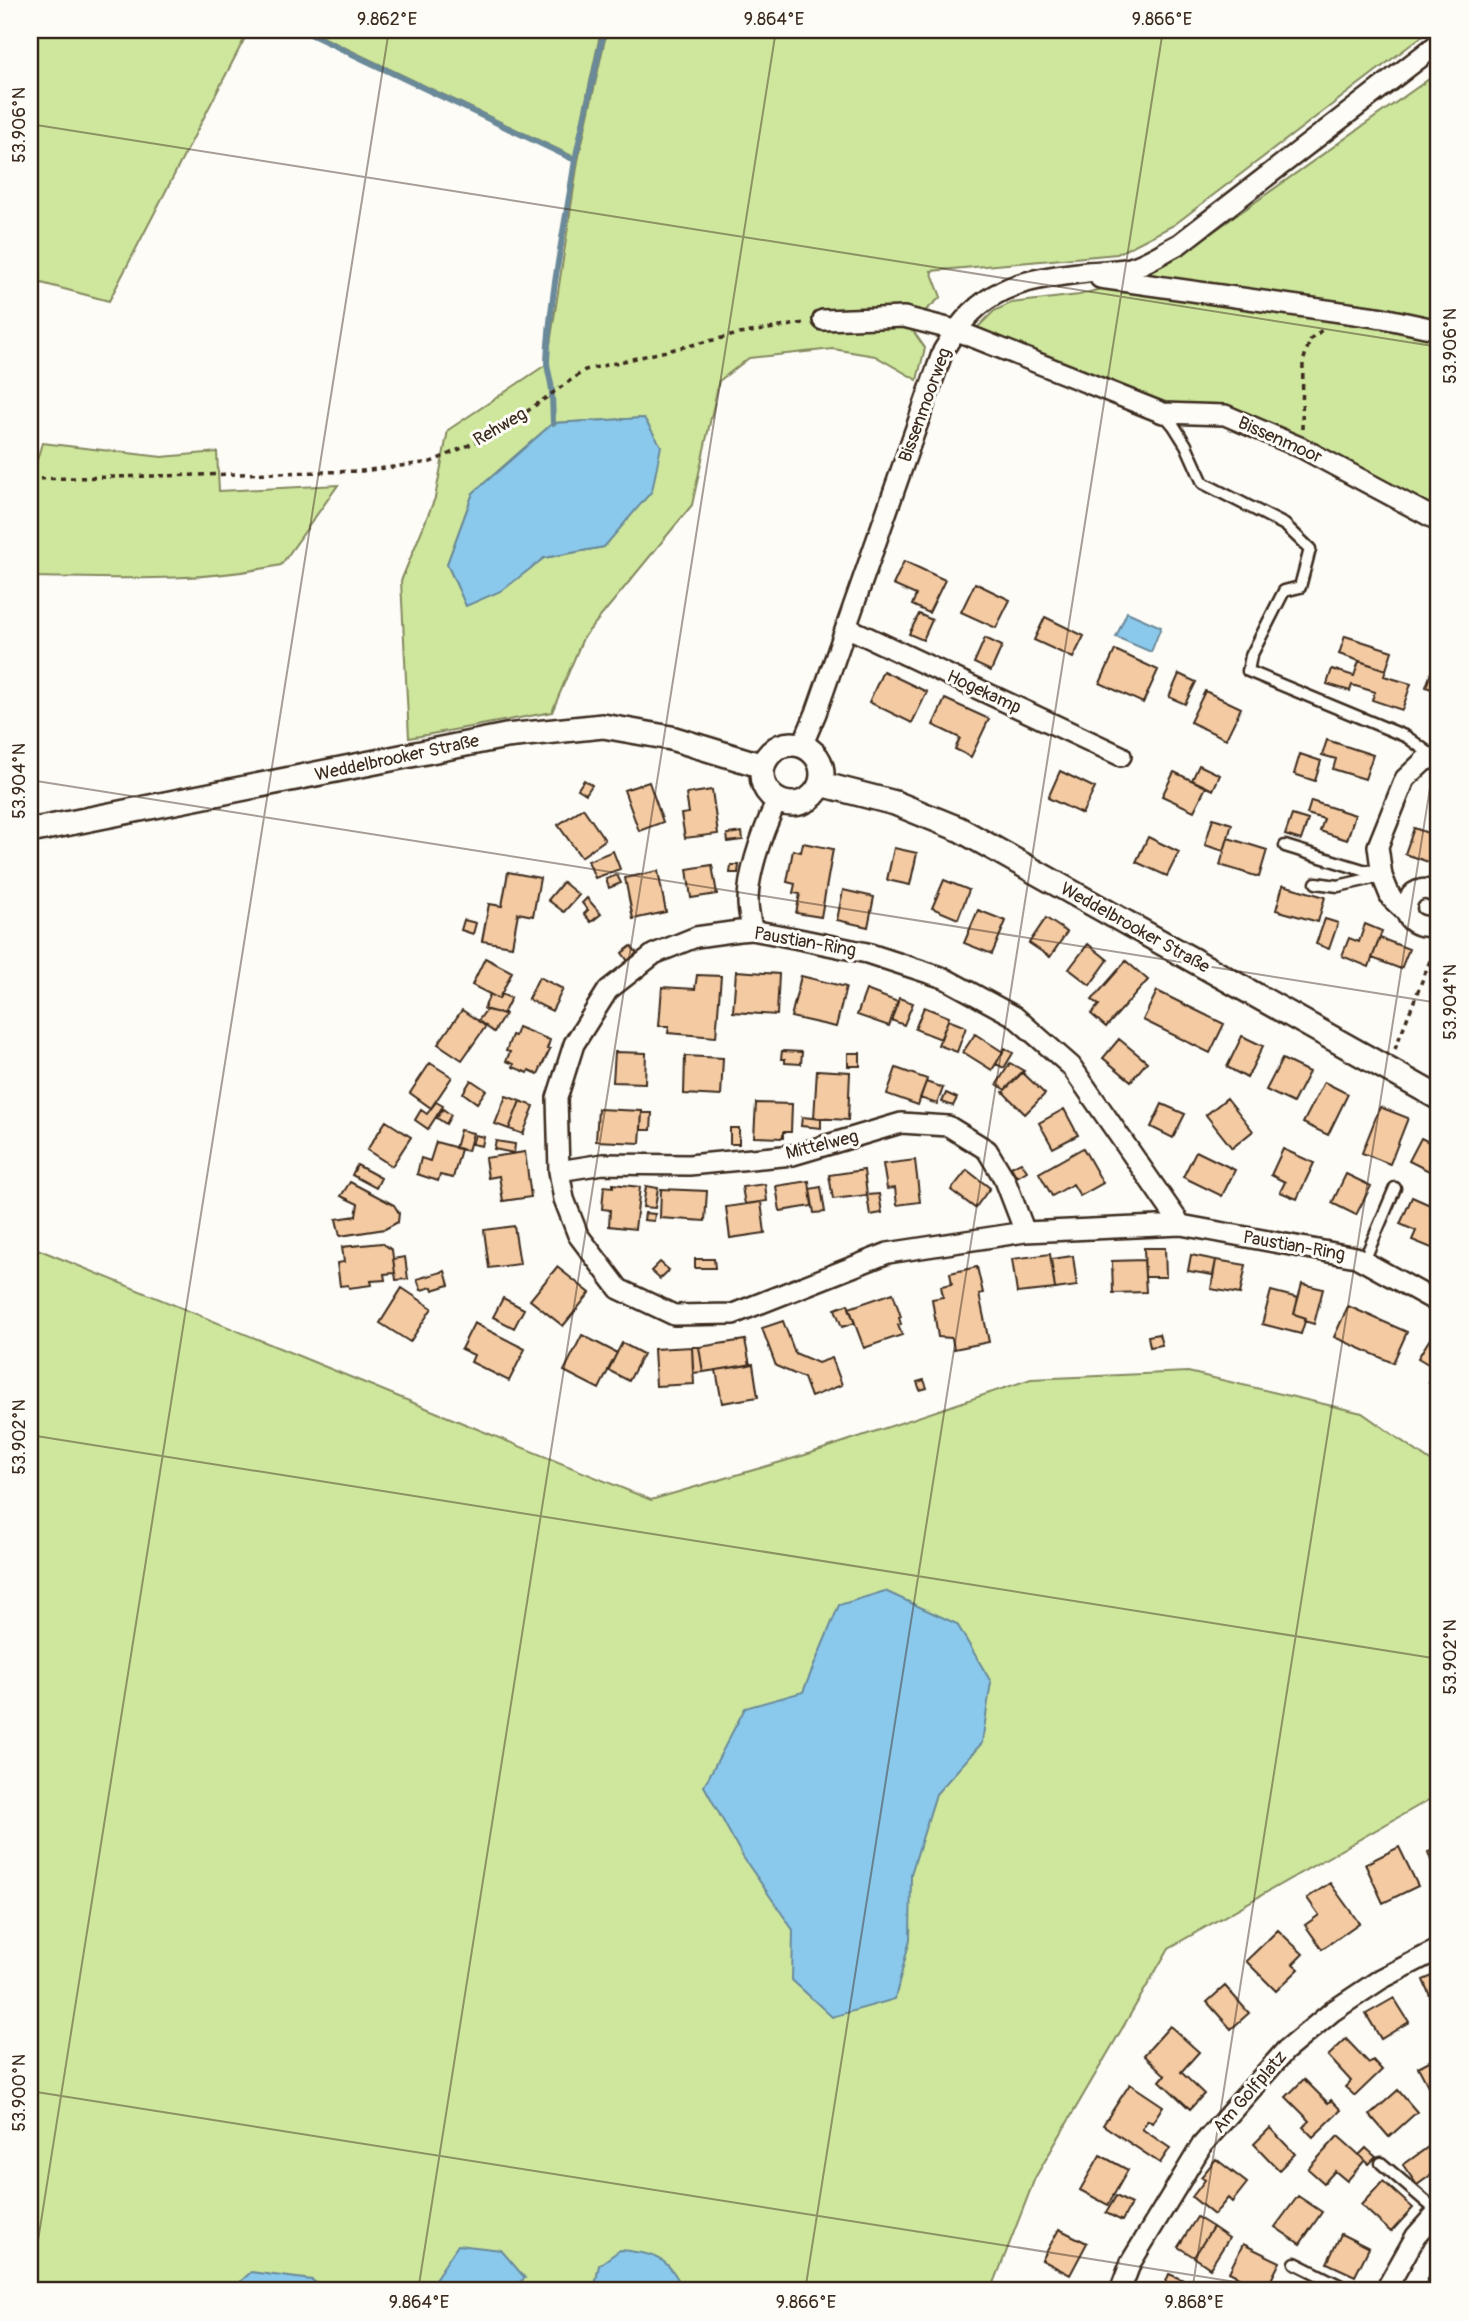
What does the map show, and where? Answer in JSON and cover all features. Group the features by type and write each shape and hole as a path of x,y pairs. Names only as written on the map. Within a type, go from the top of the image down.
{"street":[{"name":"Bissenmoorweg","path":"802,746 943,351 955,330 980,303 1011,286 1043,278 1132,267 1179,244 1439,43"},
{"path":"1075,274 1383,318 1439,330"},
{"path":"823,320 904,317 955,330"},
{"name":"Bissenmoor","path":"955,330 1163,413 1225,415 1302,448 1439,521"},
{"name":"Hogekamp","path":"846,627 1121,756"},
{"name":"Weddelbrooker Straße","path":"30,831 506,736 603,726 671,738 763,766"},
{"path":"783,746 802,746 810,750 821,765 821,784 816,792 802,802 794,804 777,800 764,785 763,766 774,750 783,746"},
{"path":"1429,920 1391,898 1381,874 1378,846 1405,779 1424,761 1436,757"},
{"name":"Weddelbrooker Straße","path":"821,784 895,803 959,829 1439,1098"},
{"path":"752,930 748,903 750,887 758,850 777,800"},
{"path":"1429,920 1408,901 1416,891 1429,890 1439,896"},
{"name":"Paustian-Ring","path":"1181,1225 1071,1066 1014,1016 944,978 867,953 752,930 696,937 654,954 608,990 574,1044 557,1098 559,1171 564,1199 578,1235 619,1289 674,1315 733,1314 888,1253 1025,1232 1181,1225 1356,1257 1439,1303"},
{"name":"Mittelweg","path":"559,1171 603,1164 689,1165 793,1155 901,1123 948,1126 987,1150 1005,1181 1025,1232"},
{"name":"Am Golfplatz","path":"1120,2291 1131,2262 1202,2146 1285,2051 1333,2011 1381,1979 1439,1949"},
{"path":"1388,2289 1416,2236 1438,2211"}],"lane":[{"path":"1163,413 1186,445 1203,483 1285,525 1310,549 1300,587 1284,592 1251,656 1248,671 1407,737 1436,757"},
{"path":"1284,846 1381,874"},
{"path":"1316,883 1338,886 1381,874"},
{"path":"1364,1261 1395,1188"},
{"path":"1381,2163 1438,2211"},
{"path":"1295,2263 1351,2291"}],"path":[{"name":"Rehweg","path":"30,479 362,471 431,462 498,432 585,370 739,334 823,320"},
{"path":"1302,448 1303,362 1310,340 1332,323"},
{"path":"1387,1069 1438,944 1430,932 1429,920"}],"green space":[{"path":"30,30 249,30 109,301 30,280"},
{"path":"308,30 601,30 574,157"},
{"path":"607,30 1430,30 1174,225 1117,254 931,271 941,297 909,325 925,348 917,380 875,356 833,349 749,358 719,381 692,505 583,638 552,712 409,738 401,581 435,498 448,430 547,364 578,161","holes":["644,418 604,547 544,558 466,605 447,564 473,493 553,423"]},
{"path":"1439,72 1439,515 1301,441 1166,409 983,335 978,327 994,311 1011,303 1079,295 1143,277 1193,246"},
{"path":"42,443 162,457 217,452 219,491 338,485 281,565 187,577 30,577 30,483"},
{"path":"30,1246 651,1500 805,1455 1031,1379 1188,1372 1362,1413 1439,1467 1439,1794 1169,1948 1035,2178 991,2291 30,2291"}],"water":[{"path":"644,418 661,446 652,491 604,547 544,558 503,590 466,606 447,564 473,493 553,423"},
{"path":"1127,612 1161,627 1151,652 1116,637"},
{"path":"885,1591 957,1624 991,1682 982,1743 936,1794 911,1874 910,1939 895,1999 832,2017 792,1980 793,1930 743,1857 704,1786 745,1708 803,1692 839,1605"},
{"path":"458,2245 501,2250 525,2278 508,2291 427,2291"},
{"path":"620,2250 643,2253 660,2259 672,2270 684,2291 594,2291 599,2265"},
{"path":"251,2272 312,2280 327,2291 230,2291"}],"building":[{"path":"904,561 945,580 929,613 912,605 916,595 893,585"},
{"path":"975,583 1010,600 996,628 961,612"},
{"path":"919,614 932,620 923,640 909,634"},
{"path":"1045,617 1084,636 1073,658 1034,640"},
{"path":"1345,636 1392,651 1386,670 1339,654"},
{"path":"985,638 1002,646 991,671 974,663"},
{"path":"1115,650 1158,670 1143,703 1100,683"},
{"path":"1359,661 1386,670 1384,676 1411,684 1402,710 1372,700 1375,692 1352,685 1350,691 1327,684 1332,669 1354,676"},
{"path":"1433,667 1439,669 1439,692 1426,687"},
{"path":"883,671 927,692 912,723 869,702"},
{"path":"1179,674 1196,682 1185,704 1169,697"},
{"path":"1205,691 1241,708 1226,739 1190,722"},
{"path":"945,699 989,719 971,757 955,749 960,738 933,725"},
{"path":"1327,740 1373,755 1365,779 1333,769 1336,759 1322,755"},
{"path":"1300,754 1321,761 1315,781 1294,774"},
{"path":"1199,765 1220,775 1213,790 1192,780"},
{"path":"1060,771 1095,788 1082,814 1048,798"},
{"path":"1174,772 1206,787 1194,811 1162,796"},
{"path":"584,780 592,785 586,794 578,789"},
{"path":"649,782 663,822 639,831 624,790"},
{"path":"712,790 718,834 685,838 681,814 689,813 686,794"},
{"path":"1311,801 1355,815 1347,840 1320,831 1324,819 1307,814"},
{"path":"583,808 605,840 581,857 558,825"},
{"path":"1292,815 1308,820 1301,840 1285,835"},
{"path":"1213,818 1232,824 1224,851 1205,845"},
{"path":"1414,828 1439,837 1439,849 1434,864 1405,854"},
{"path":"742,832 743,840 728,842 727,834"},
{"path":"1148,837 1179,852 1167,876 1136,862"},
{"path":"1228,838 1267,850 1259,877 1220,865"},
{"path":"803,843 833,849 821,917 796,913 800,894 793,893 795,884 787,882 793,850 801,852"},
{"path":"894,848 917,853 910,885 887,880"},
{"path":"613,851 620,869 595,878 588,861"},
{"path":"712,865 717,894 691,898 687,869"},
{"path":"731,865 739,865 738,873 730,873"},
{"path":"658,871 666,912 633,919 625,878"},
{"path":"508,872 540,878 533,916 518,913 512,946 482,941 489,904 502,906"},
{"path":"617,875 621,883 609,888 606,879"},
{"path":"944,880 969,890 958,919 932,908"},
{"path":"563,882 579,895 564,912 548,900"},
{"path":"1283,885 1325,897 1318,922 1276,910"},
{"path":"843,890 874,897 868,927 837,920"},
{"path":"587,898 601,914 591,922 584,914 588,910 582,903"},
{"path":"978,910 1006,921 992,954 964,943"},
{"path":"1046,918 1067,932 1050,957 1029,943"},
{"path":"1325,919 1338,923 1329,949 1316,944"},
{"path":"464,920 476,923 473,934 461,930"},
{"path":"1365,924 1382,931 1369,967 1342,956 1349,938 1359,942"},
{"path":"1380,938 1409,949 1401,969 1372,958"},
{"path":"1088,944 1108,960 1090,985 1069,969"},
{"path":"631,946 637,953 628,961 622,953"},
{"path":"485,958 512,972 499,999 472,985"},
{"path":"1126,961 1148,980 1106,1027 1091,1014 1099,1005 1092,1000"},
{"path":"1439,963 1439,989 1431,987"},
{"path":"736,971 779,974 777,1015 733,1012"},
{"path":"697,975 721,976 716,1037 668,1033 669,1026 659,1026 662,987 695,989"},
{"path":"801,976 846,987 836,1027 791,1017"},
{"path":"539,977 563,989 552,1011 528,999"},
{"path":"866,990 898,1002 889,1026 857,1015"},
{"path":"1157,991 1224,1024 1210,1053 1143,1020"},
{"path":"490,994 499,999 501,994 511,998 503,1014 484,1009"},
{"path":"899,998 913,1003 904,1025 891,1020"},
{"path":"924,1007 949,1017 941,1039 915,1029"},
{"path":"462,1010 486,1026 462,1060 438,1044"},
{"path":"486,1010 505,1014 494,1032 478,1021"},
{"path":"948,1020 966,1027 957,1052 938,1045"},
{"path":"518,1027 550,1040 547,1049 550,1049 538,1074 513,1067 514,1064 506,1061 510,1052 506,1051"},
{"path":"975,1034 1003,1052 992,1070 963,1052"},
{"path":"1242,1036 1263,1046 1247,1078 1227,1067"},
{"path":"1119,1039 1147,1062 1131,1081 1103,1058"},
{"path":"1005,1048 1013,1053 1004,1068 996,1064"},
{"path":"782,1051 802,1052 801,1064 785,1063 785,1059 781,1059"},
{"path":"615,1052 646,1053 645,1083 613,1082"},
{"path":"848,1053 860,1053 860,1066 848,1066"},
{"path":"685,1056 723,1058 721,1096 684,1094"},
{"path":"1282,1059 1309,1072 1293,1103 1266,1090"},
{"path":"430,1063 452,1077 431,1108 410,1093"},
{"path":"1010,1063 1024,1071 1005,1090 997,1084"},
{"path":"896,1068 927,1079 918,1105 887,1094"},
{"path":"817,1070 850,1072 848,1120 814,1118"},
{"path":"1022,1072 1045,1094 1025,1114 1003,1092"},
{"path":"471,1080 486,1090 477,1103 463,1093"},
{"path":"926,1082 943,1088 937,1104 920,1098"},
{"path":"1324,1082 1348,1094 1328,1135 1303,1123"},
{"path":"946,1093 957,1098 953,1106 942,1102"},
{"path":"506,1096 520,1101 509,1129 495,1124"},
{"path":"1227,1098 1253,1131 1232,1148 1206,1115"},
{"path":"520,1101 534,1106 523,1134 509,1129"},
{"path":"436,1102 443,1106 428,1129 415,1120 421,1110 427,1114"},
{"path":"756,1103 792,1104 791,1132 783,1132 783,1138 754,1137"},
{"path":"1162,1104 1185,1114 1173,1138 1151,1127"},
{"path":"1380,1107 1408,1118 1390,1164 1362,1153"},
{"path":"443,1109 451,1115 446,1124 437,1118"},
{"path":"598,1109 642,1111 640,1143 596,1141"},
{"path":"1064,1109 1078,1135 1053,1148 1039,1123"},
{"path":"642,1113 652,1113 651,1130 641,1130"},
{"path":"802,1117 821,1119 821,1128 801,1126"},
{"path":"386,1121 411,1137 392,1166 367,1150"},
{"path":"730,1128 739,1128 739,1144 730,1144"},
{"path":"460,1130 473,1133 468,1151 455,1148"},
{"path":"475,1135 484,1137 482,1146 472,1144"},
{"path":"1421,1138 1439,1147 1439,1176 1409,1161"},
{"path":"496,1141 515,1144 514,1153 494,1149"},
{"path":"436,1142 461,1149 453,1178 440,1175 438,1181 417,1174 421,1158 430,1161"},
{"path":"1083,1148 1103,1183 1080,1196 1073,1184 1052,1196 1039,1173"},
{"path":"1283,1149 1314,1163 1297,1199 1280,1192 1285,1182 1271,1175"},
{"path":"1196,1151 1235,1170 1222,1196 1183,1177"},
{"path":"525,1152 531,1197 503,1201 499,1176 488,1178 485,1158"},
{"path":"915,1160 920,1202 897,1205 895,1188 887,1189 883,1164"},
{"path":"1021,1162 1027,1171 1017,1177 1011,1167"},
{"path":"357,1165 381,1178 376,1188 352,1175"},
{"path":"864,1170 867,1195 833,1199 829,1175"},
{"path":"967,1170 990,1188 975,1208 951,1190"},
{"path":"1346,1174 1371,1186 1356,1215 1332,1203"},
{"path":"809,1181 812,1206 780,1211 776,1186"},
{"path":"350,1182 394,1205 399,1213 398,1222 385,1229 340,1236 336,1219 356,1216 358,1204 341,1196"},
{"path":"613,1184 640,1187 635,1229 609,1226 610,1210 602,1209 604,1186 613,1187"},
{"path":"765,1184 767,1201 745,1204 742,1187"},
{"path":"646,1186 658,1188 655,1208 643,1207"},
{"path":"821,1187 825,1212 814,1213 810,1189"},
{"path":"661,1189 707,1191 705,1221 660,1218"},
{"path":"879,1194 882,1213 870,1215 867,1195"},
{"path":"1412,1197 1439,1209 1439,1251 1412,1240 1416,1231 1400,1224"},
{"path":"761,1202 765,1233 730,1238 726,1207"},
{"path":"645,1213 655,1214 654,1221 644,1220"},
{"path":"514,1226 520,1264 489,1268 484,1230"},
{"path":"382,1243 392,1250 395,1273 384,1274 385,1280 371,1281 372,1285 349,1288 348,1285 340,1286 337,1263 344,1262 342,1247"},
{"path":"1144,1248 1165,1248 1166,1277 1145,1277"},
{"path":"1050,1254 1055,1289 1017,1293 1012,1259"},
{"path":"1191,1255 1216,1260 1213,1275 1188,1271"},
{"path":"1073,1256 1077,1286 1055,1289 1051,1259"},
{"path":"405,1257 408,1279 396,1280 393,1259"},
{"path":"695,1259 714,1259 715,1268 695,1268"},
{"path":"1144,1260 1146,1292 1113,1293 1112,1261"},
{"path":"1216,1260 1246,1265 1240,1294 1211,1289"},
{"path":"660,1262 669,1270 660,1279 651,1271"},
{"path":"557,1267 590,1293 563,1326 530,1300"},
{"path":"977,1267 983,1293 979,1294 989,1342 954,1349 952,1338 938,1337 932,1299 943,1297 941,1286 952,1284 950,1273"},
{"path":"445,1271 449,1285 433,1290 432,1287 421,1290 417,1279"},
{"path":"1302,1284 1323,1289 1314,1324 1294,1314"},
{"path":"402,1288 432,1308 410,1342 380,1323"},
{"path":"1271,1291 1298,1298 1294,1314 1306,1318 1301,1334 1262,1324"},
{"path":"893,1293 901,1317 901,1324 898,1325 902,1335 864,1348 849,1308"},
{"path":"503,1298 524,1309 514,1328 493,1317"},
{"path":"848,1304 855,1323 842,1327 835,1309"},
{"path":"1348,1306 1407,1332 1393,1363 1334,1337"},
{"path":"783,1321 795,1353 818,1363 832,1358 842,1385 811,1397 804,1378 776,1366 762,1328"},
{"path":"474,1323 525,1349 509,1381 471,1362 474,1355 461,1349"},
{"path":"1438,1326 1439,1390 1429,1383 1438,1370 1418,1358"},
{"path":"1159,1334 1162,1345 1150,1347 1148,1336"},
{"path":"582,1335 617,1353 599,1389 564,1371"},
{"path":"745,1340 750,1365 703,1372 699,1347"},
{"path":"622,1343 643,1354 629,1381 608,1370"},
{"path":"692,1347 694,1384 656,1386 654,1349"},
{"path":"692,1347 699,1347 703,1372 693,1373"},
{"path":"753,1364 758,1397 722,1403 716,1370"},
{"path":"924,1380 927,1388 920,1390 917,1382"},
{"path":"1399,1847 1418,1886 1383,1903 1365,1864"},
{"path":"1439,1848 1439,1873 1436,1874 1428,1852"},
{"path":"1330,1883 1359,1923 1322,1949 1305,1925 1319,1915 1307,1898"},
{"path":"1278,1930 1303,1954 1293,1964 1299,1969 1276,1991 1246,1961"},
{"path":"1439,1973 1439,2012 1437,2012 1423,1980"},
{"path":"1225,1986 1249,2013 1231,2029 1207,2002"},
{"path":"1394,1998 1409,2022 1381,2039 1366,2014"},
{"path":"1170,2026 1199,2052 1181,2072 1204,2094 1190,2109 1160,2081 1165,2075 1144,2055"},
{"path":"1346,2039 1369,2063 1373,2060 1382,2070 1355,2096 1345,2087 1351,2081 1328,2056"},
{"path":"1439,2056 1439,2100 1436,2101 1418,2067"},
{"path":"1304,2079 1328,2103 1331,2100 1341,2110 1313,2137 1303,2127 1310,2121 1286,2097"},
{"path":"1130,2084 1163,2106 1152,2123 1148,2120 1142,2129 1170,2148 1160,2163 1103,2125"},
{"path":"1398,2090 1417,2112 1389,2137 1370,2115"},
{"path":"1270,2128 1295,2154 1279,2170 1254,2144"},
{"path":"1338,2136 1365,2160 1347,2181 1335,2171 1324,2183 1308,2169"},
{"path":"1431,2145 1439,2156 1439,2169 1417,2185 1403,2165"},
{"path":"1366,2148 1376,2157 1369,2164 1359,2155"},
{"path":"1100,2155 1128,2170 1108,2205 1080,2190"},
{"path":"1216,2159 1247,2183 1232,2202 1228,2198 1214,2215 1192,2197 1205,2180 1201,2177"},
{"path":"1383,2181 1413,2208 1391,2232 1361,2205"},
{"path":"1116,2196 1131,2204 1122,2221 1106,2213"},
{"path":"1298,2196 1322,2212 1300,2244 1275,2227"},
{"path":"1197,2217 1213,2227 1194,2257 1178,2247"},
{"path":"1213,2227 1229,2238 1210,2268 1194,2257"},
{"path":"1059,2229 1087,2243 1070,2275 1042,2260"},
{"path":"1341,2234 1369,2248 1355,2276 1327,2263"},
{"path":"1243,2244 1280,2262 1266,2290 1229,2272"},
{"path":"1436,2259 1439,2260 1439,2291 1423,2291"},
{"path":"1169,2274 1210,2291 1162,2291"},
{"path":"1315,2283 1334,2291 1312,2291"},
{"path":"1039,2284 1056,2291 1036,2291"}],"waterway":[{"path":"302,30 575,160 549,336 547,365 552,393"},
{"path":"575,160 604,30"},
{"path":"552,395 553,423"}]}
